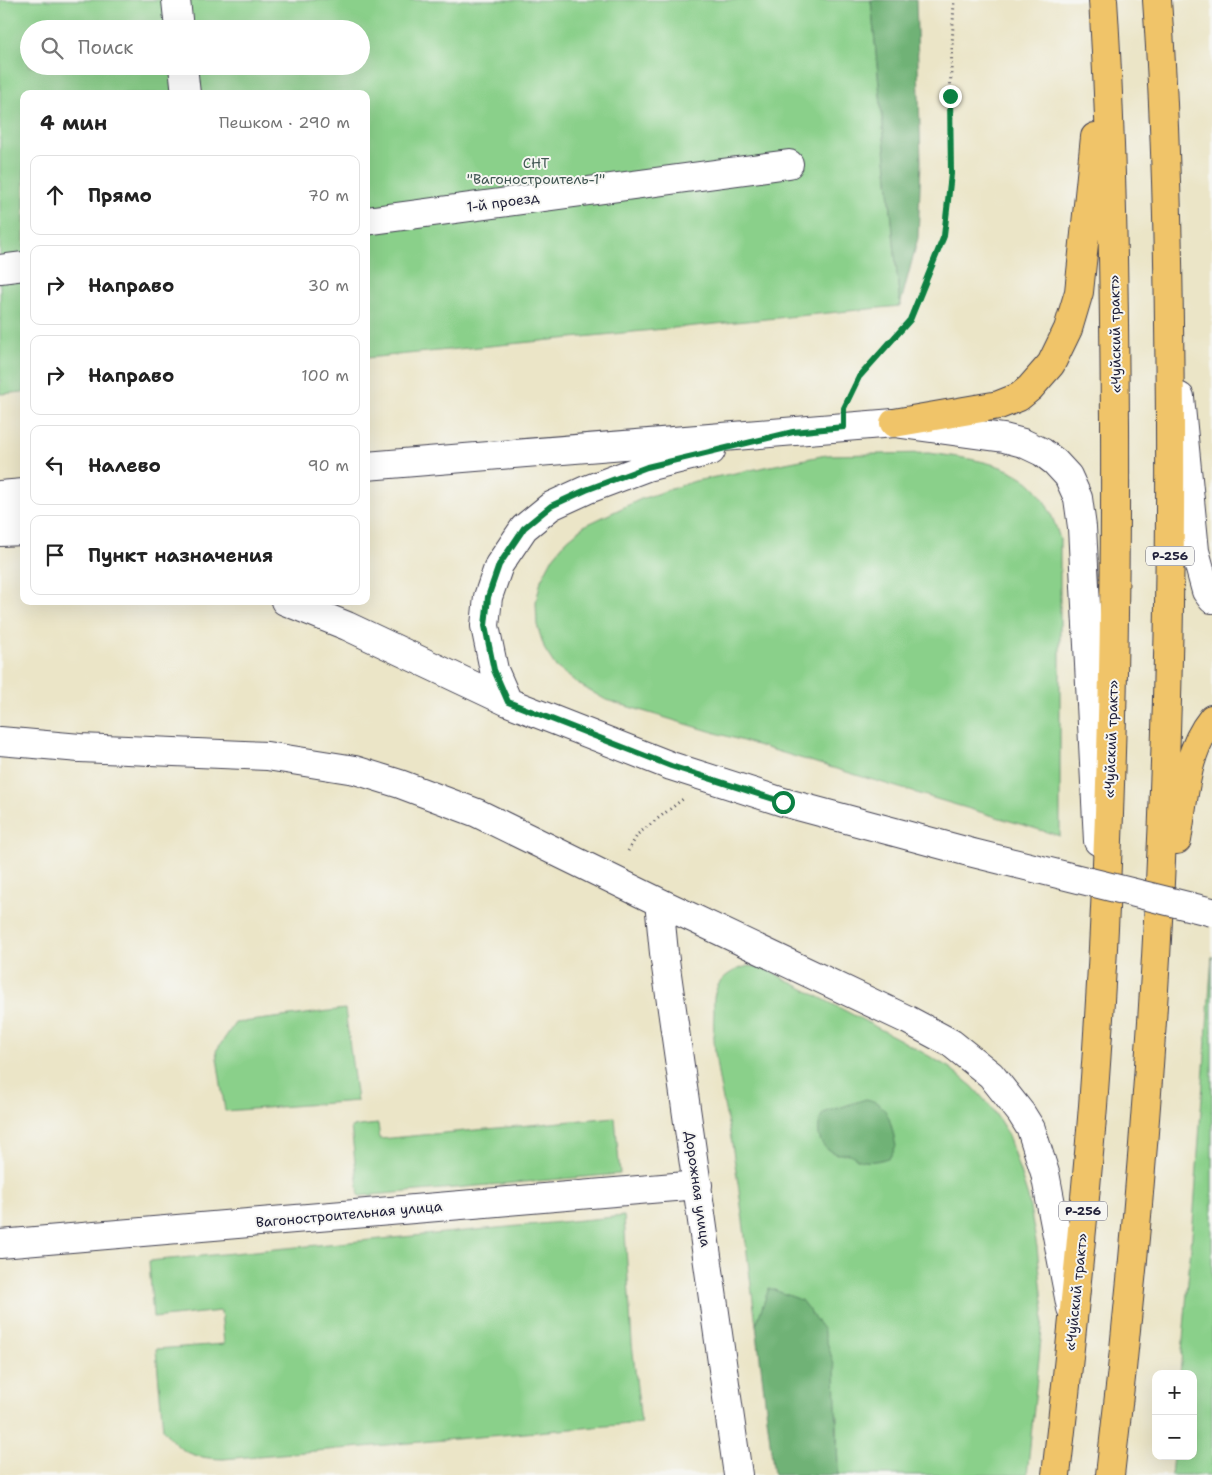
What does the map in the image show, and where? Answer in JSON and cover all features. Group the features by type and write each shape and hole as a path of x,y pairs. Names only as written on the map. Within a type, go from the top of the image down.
{"highway":[{"name":"«Чуйский тракт»","path":"1056,1475 1074,1322 1093,1106 1103,947 1112,730 1116,556 1114,283 1103,0"},
{"name":"Р-256","path":"1110,1475 1128,1328 1147,1111 1157,950 1167,732 1170,557 1169,282 1158,0"},
{"path":"894,423 999,405 1019,397 1042,375 1060,348 1068,329 1078,292 1106,41"},
{"path":"1157,950 1191,760 1203,730 1212,719"}],"street":[{"path":"176,0 178,20"},
{"path":"184,75 186,90"},
{"name":"1-й проезд","path":"370,220 788,164"},
{"path":"0,269 20,266"},
{"path":"1169,282 1195,551 1206,591 1212,599"},
{"path":"370,466 894,423 1004,438 1023,443 1042,452 1068,476 1078,498 1082,527 1103,947"},
{"path":"508,702 494,670 485,626 488,597 499,565 524,528 551,506 586,490 647,467 793,432"},
{"path":"0,495 20,493"},
{"path":"0,510 20,515"},
{"path":"0,532 20,531"},
{"path":"296,605 347,626 508,702 671,766 783,802 969,852 1212,912"},
{"path":"0,741 80,748 267,756 356,770 400,784 477,813 908,1020 951,1043 991,1075 1022,1113 1031,1129 1045,1173 1074,1322"},
{"name":"Дорожная улица","path":"659,902 664,953 738,1475"},
{"name":"Вагоностроительная улица","path":"0,1244 698,1185"}],"path":[{"path":"844,427 844,408 859,377 910,320 944,236 951,174 950,96 954,0"},
{"path":"628,850 638,834 710,778"}],"green space":[{"name":"СНТ \"Вагоностроитель-1\"","path":"0,0 871,0 900,306 370,358 370,90 20,90 20,392 0,394"},
{"path":"871,0 916,0 921,161 918,238 900,306"},
{"path":"929,453 989,463 1017,474 1039,493 1054,521 1060,539 1060,836 606,700 580,685 556,667 545,650 537,625 536,602 541,580 553,557 567,540 584,526 641,499 695,481 826,455"},
{"path":"1212,956 1212,1475 1171,1475 1173,1460 1197,1460 1197,1370 1180,1370"},
{"path":"748,966 762,967 950,1068 973,1087 991,1107 1007,1132 1028,1197 1037,1247 1044,1310 1027,1475 838,1475 837,1415 769,1289 756,1325 739,1189 714,1046 714,998 717,987 727,975"},
{"path":"345,1009 357,1101 225,1111 216,1051 235,1023"},
{"path":"866,1099 880,1105 885,1110 891,1123 896,1146 890,1157 867,1161 859,1160 849,1154 836,1154 828,1150 819,1136 819,1124 823,1113"},
{"path":"615,1117 620,1174 359,1196 351,1127 378,1124 380,1139"},
{"path":"624,1216 632,1343 641,1423 223,1459 188,1453 175,1444 163,1429 156,1349 224,1344 221,1311 153,1318 149,1261"},
{"path":"769,1288 801,1300 823,1329 835,1368 838,1475 774,1475 756,1325"}],"route":[{"path":"783,802 671,766 508,702 494,670 485,626 488,597 499,565 524,528 551,506 586,490 647,467 793,432 844,427 844,408 859,377 910,320 944,236 951,174 950,96"}]}
